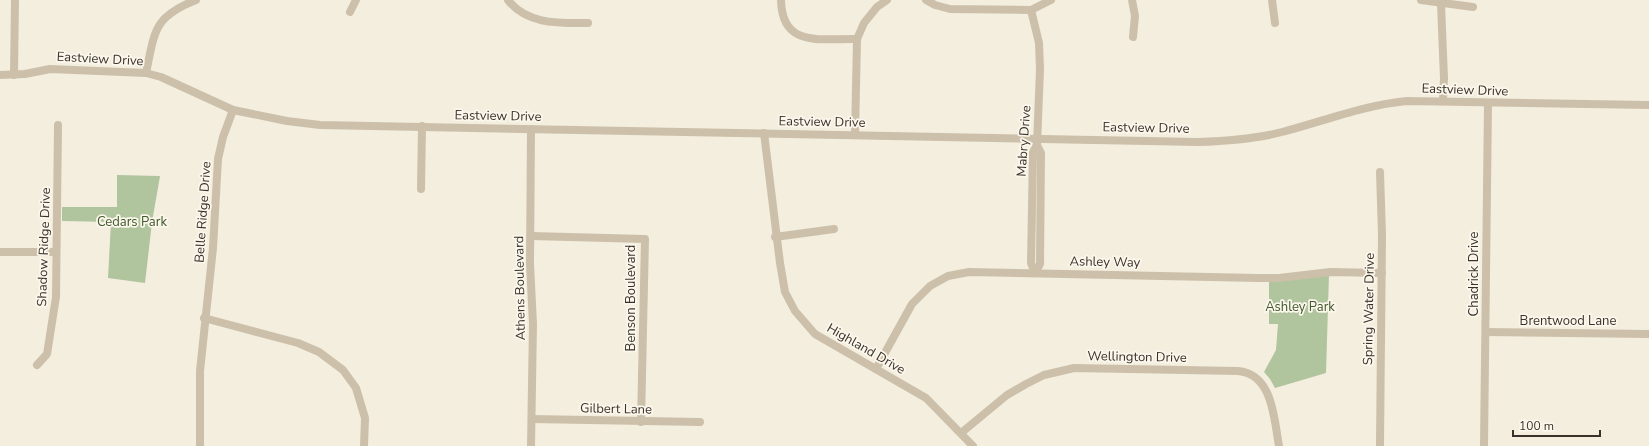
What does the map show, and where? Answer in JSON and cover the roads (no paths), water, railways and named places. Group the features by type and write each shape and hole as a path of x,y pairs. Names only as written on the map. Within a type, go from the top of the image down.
{"street":[{"path":"14,75 15,0"},
{"path":"146,72 154,35 164,18 179,7 196,0"},
{"path":"350,12 356,0"},
{"path":"508,0 513,7 528,16 558,23 588,23"},
{"path":"781,0 781,9 785,22 790,30 800,36 812,38 857,39"},
{"path":"855,134 857,39 864,23 877,7 887,0"},
{"path":"926,0 935,5 950,9 1031,10 1050,0"},
{"path":"1132,0 1135,16 1133,37"},
{"path":"1272,0 1275,23"},
{"path":"1420,0 1441,4 1473,7"},
{"path":"1441,4 1444,78 1443,101"},
{"name":"Mabry Drive","path":"1031,10 1039,43 1040,69 1037,142 1042,153 1040,264 1035,273"},
{"name":"Eastview Drive","path":"0,76 50,69 146,72 161,77 232,110 287,121 320,125 855,134 1037,142 1233,141 1282,132 1380,104 1407,101 1649,106"},
{"name":"Chadrick Drive","path":"1484,446 1488,103"},
{"name":"Belle Ridge Drive","path":"200,446 200,371 204,318 213,248 218,159 223,137 232,110"},
{"name":"Shadow Ridge Drive","path":"38,365 47,354 56,297 58,125"},
{"path":"421,189 422,126"},
{"name":"Athens Boulevard","path":"531,128 530,264 533,324 532,446"},
{"name":"Highland Drive","path":"764,133 775,237 785,292 795,311 815,334 926,398 973,446"},
{"name":"Spring Water Drive","path":"1380,172 1382,235 1380,446"},
{"path":"775,237 834,229"},
{"name":"Benson Boulevard","path":"531,236 644,239 641,422"},
{"path":"0,252 56,252"},
{"name":"Ashley Way","path":"876,369 912,304 930,286 948,276 969,272 1258,278 1279,278 1330,272 1382,273"},
{"path":"204,318 298,343 318,352 343,370 356,388 365,418 364,446"},
{"name":"Brentwood Lane","path":"1486,332 1649,334"},
{"name":"Wellington Drive","path":"961,433 1006,395 1044,375 1074,368 1238,370 1246,371 1255,375 1265,387 1271,404 1279,446"},
{"name":"Gilbert Lane","path":"532,420 700,422"}],"park label":[{"name":"Cedars Park","path":"132,222"},
{"name":"Ashley Park","path":"1300,307"}]}
